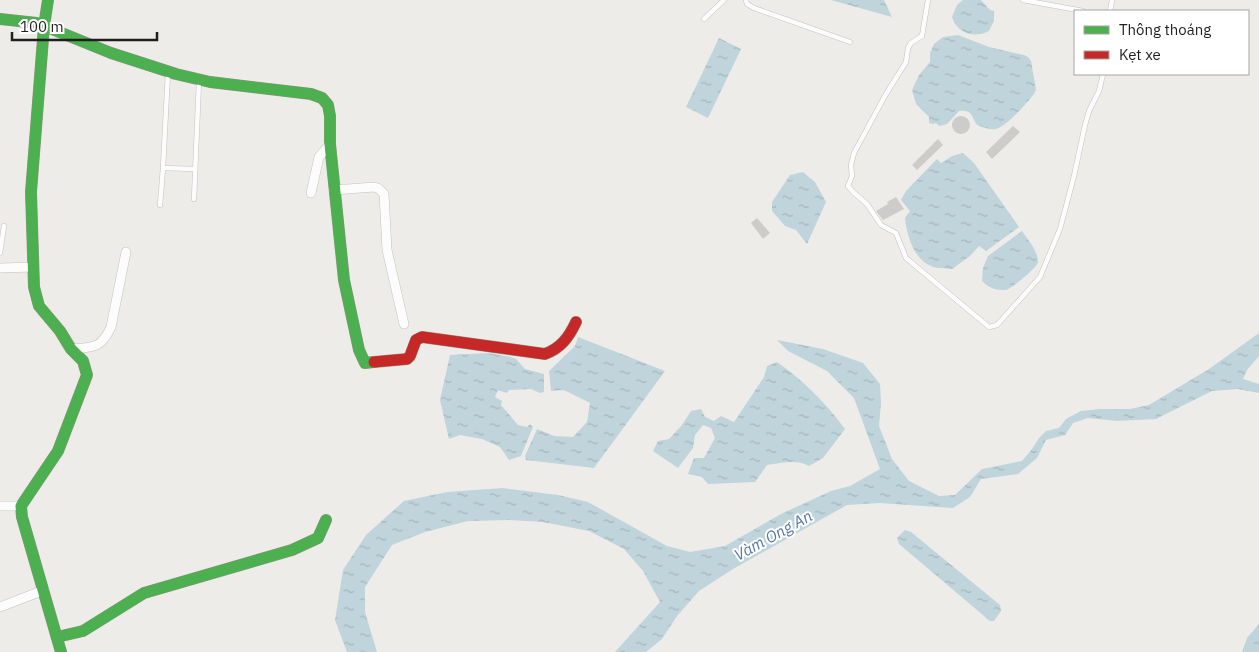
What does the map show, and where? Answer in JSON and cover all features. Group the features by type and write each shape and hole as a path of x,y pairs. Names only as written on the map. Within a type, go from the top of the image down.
{"street":[{"path":"48,0 44,26 31,192 34,287 39,306 60,331 71,349 83,361 86,375 84,387 58,451 21,506 22,517 61,652"},
{"path":"0,19 37,23 111,54 168,72 199,79 311,94 322,98 328,105 330,116 330,144 344,280 359,350 365,363 407,359 416,340 422,337 545,354 567,339 576,322"},
{"path":"311,193 320,157 330,144"},
{"path":"334,190 374,187 384,194 387,250 404,324"},
{"path":"71,349 98,345 106,338 111,327 126,252"},
{"path":"0,268 33,267"},
{"path":"0,506 21,506"},
{"path":"57,637 84,631 144,593 292,550 318,538 326,520"},
{"path":"0,607 44,590"}],"lane":[{"path":"704,19 724,0"},
{"path":"746,0 747,4 754,8 850,42"},
{"path":"928,0 922,36 911,43 908,48 906,62 854,153 851,165 852,176 848,186 866,204 881,225 896,234 906,258 989,327 997,325 1040,277 1060,229 1089,111 1099,91 1103,75"},
{"path":"1023,0 1078,10"},
{"path":"160,205 168,72"},
{"path":"194,199 199,79"},
{"path":"163,168 195,169"},
{"path":"0,253 4,226"}],"water":[{"path":"831,0 884,0 892,17"},
{"path":"963,0 981,0 990,10 994,11 994,21 989,31 978,34 967,33 954,23 952,17 957,5"},
{"path":"958,35 989,47 1024,55 1031,61 1036,90 1016,114 1000,127 990,129 980,126 976,124 970,113 966,111 959,111 947,124 939,126 936,123 929,123 929,117 916,104 912,90 919,75 930,62 930,53 934,44 943,37"},
{"path":"719,38 741,49 708,118 686,107"},
{"path":"963,153 974,163 1019,227 986,251 979,246 970,256 952,269 934,267 919,257 912,245 905,218 910,211 901,200 906,191 937,159 941,163 952,156"},
{"path":"803,172 815,182 826,202 807,244 796,230 785,226 772,211 772,202 790,175"},
{"path":"1022,231 1038,258 1037,265 1009,289 998,290 990,287 982,281 983,268 988,256"},
{"name":"Vàm Ong An","path":"1259,333 1259,356 1247,370 1243,379 1259,384 1259,393 1238,389 1212,391 1156,419 1117,421 1088,418 1073,423 1065,435 1046,440 1037,458 1018,474 981,479 970,497 953,508 879,503 847,505 733,569 699,591 677,616 662,639 646,652 615,652 660,602 643,571 624,549 589,531 543,522 509,520 468,521 425,532 392,545 365,587 365,612 377,652 347,652 335,620 343,570 366,535 404,501 447,492 503,488 558,495 588,502 667,546 690,552 725,546 781,514 831,491 850,486 880,469 854,398 827,371 788,351 777,340 823,349 863,363 880,384 879,426 892,459 909,481 939,496 955,495 982,469 1022,461 1046,431 1059,428 1066,419 1081,411 1130,409 1149,405 1209,369"},
{"path":"578,337 665,371 594,468 526,460 525,456 537,429 554,436 573,437 587,422 590,403 564,390 551,391 549,371 575,346"},
{"path":"489,353 511,357 516,359 525,369 544,374 544,392 540,393 531,389 509,390 507,393 498,390 495,397 502,401 501,405 518,425 527,427 530,424 533,427 521,456 509,460 500,447 482,439 460,435 449,439 440,400 450,355"},
{"path":"777,362 814,393 845,429 823,458 809,466 794,462 767,465 755,482 708,484 702,477 688,474 694,458 704,458 715,438 711,428 703,425 695,435 693,448 678,468 653,451 658,441 669,439 682,425 691,411 701,409 705,417 714,421 721,416 734,422 764,377 767,366"},
{"path":"905,530 911,532 1000,605 1001,611 994,621 990,621 899,544 897,538"},
{"path":"1259,624 1259,652 1242,652 1247,638"}],"building":[{"path":"961,116 967,119 970,125 967,131 961,134 955,131 952,125 955,119"},
{"path":"1013,126 1020,132 992,159 986,152"},
{"path":"938,139 943,145 917,170 912,165"},
{"path":"896,197 904,209 883,220 876,211"},
{"path":"757,218 770,233 763,239 751,223"}],"traffic: fast":[{"path":"48,0 44,26 31,192 34,287 39,306 60,331 71,349 83,361 87,375 58,451 21,506 22,517 61,652"},
{"path":"0,19 37,23 111,53 176,74 210,82 311,94 322,98 328,105 330,116 330,144 344,280 359,350 365,363 374,362"},
{"path":"57,637 83,631 144,593 292,550 318,538 326,520"}],"traffic: jam":[{"path":"374,362 407,359 416,340 422,337 545,354 556,349 564,341 576,322"}]}
